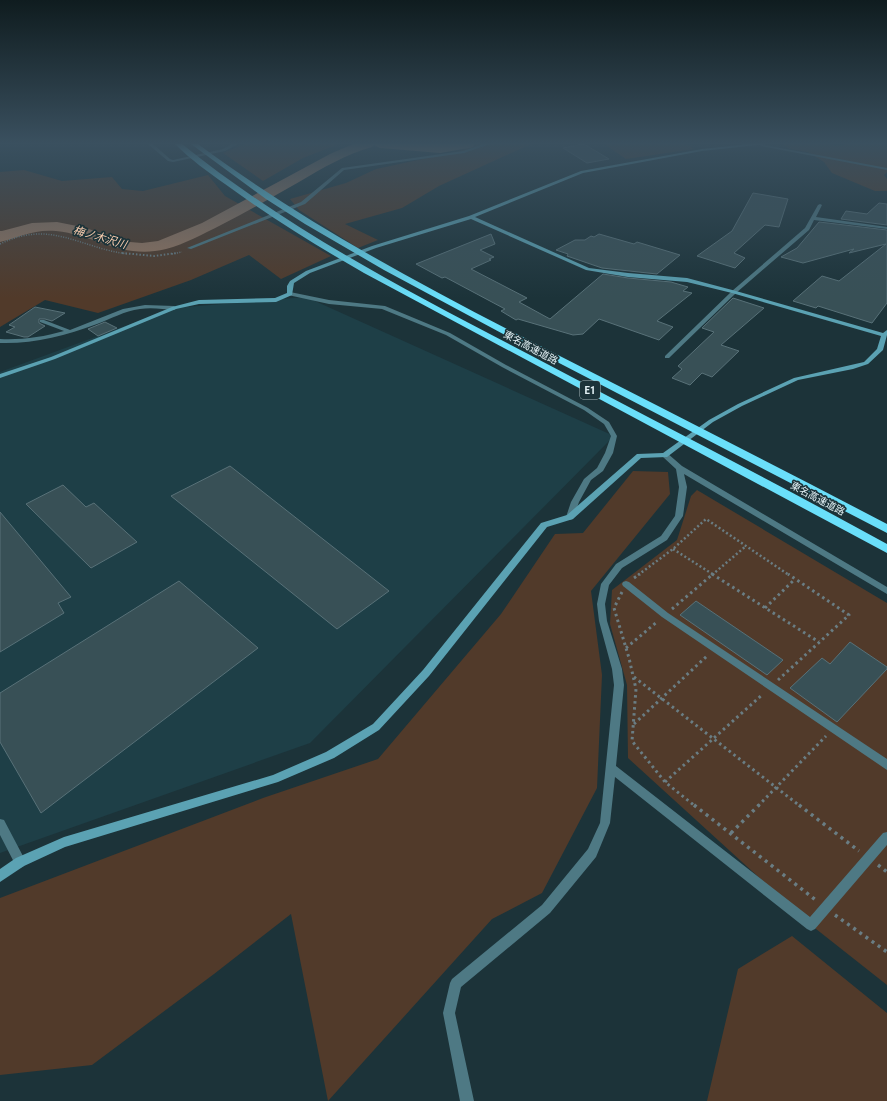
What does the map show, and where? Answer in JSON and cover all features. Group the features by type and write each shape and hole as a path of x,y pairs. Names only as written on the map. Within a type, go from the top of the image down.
{"highway":[{"name":"東名高速道路","path":"247,195 294,228 335,253 438,311 887,548"},
{"name":"東名高速道路","path":"266,195 308,223 457,306 887,529"}],"street":[{"path":"189,248 303,203 312,195"},
{"path":"290,294 290,286 292,282 308,272 374,247 471,216 522,195"},
{"path":"667,357 734,292 807,229 820,205"},
{"path":"0,876 20,862 64,842 274,779 330,755 376,728 426,673 544,525 570,517 639,456 667,454 711,421 771,389 796,379 854,367 866,363 880,350 886,333 687,280 628,275 588,269 471,216"},
{"path":"813,218 887,228"},
{"path":"0,376 53,358 174,308 199,302 276,300 290,294 329,302 383,307 448,334 504,366 586,409 607,423 614,436 609,453 600,470 588,479 575,502 570,517"},
{"path":"0,341 37,340 69,331 133,308 146,306 174,308"},
{"path":"42,321 69,331"},
{"path":"667,454 680,468 887,591"},
{"path":"467,1101 449,1012 456,983 546,909 592,853 605,823 619,685 617,669 603,621 602,604 605,584 619,566 664,538 679,516 683,487 680,468"},
{"path":"626,584 665,615 887,766"},
{"path":"611,768 811,925 887,837"},
{"path":"0,824 20,862"}],"path":[{"path":"0,244 12,239 39,233 71,237 106,250 143,256 164,256 189,248"},
{"path":"626,648 746,546"},
{"path":"673,549 819,642"},
{"path":"766,608 795,579"},
{"path":"634,724 715,649"},
{"path":"634,676 887,872"},
{"path":"731,833 833,729"},
{"path":"665,782 826,908 887,952"}],"shaded area":[{"path":"0,195 224,195 331,256 281,279 249,255 191,280 98,313 45,300 0,327"},
{"path":"303,195 423,195 402,208 345,224 378,240 358,248 299,210 290,199"},
{"path":"306,297 614,436 310,743 0,853 0,372 174,308"},
{"path":"633,471 668,472 670,494 591,591 602,675 597,788 542,893 492,919 328,1101 291,914 214,974 92,1065 0,1075 0,898 263,798 378,759 501,614 555,534 583,533"},
{"path":"697,490 887,603 887,985 811,925 628,758 627,685 610,624 612,590 677,540 691,496"},
{"path":"792,936 887,1013 887,1101 707,1101 738,969"}],"building":[{"path":"752,195 767,195 788,199 779,227 765,225 734,253 745,258 735,268 697,256 732,231"},
{"path":"879,203 887,204 887,225 841,219 846,211 867,214"},
{"path":"819,222 887,230 887,303 872,323 818,306 816,308 793,301 822,276 839,281 886,244 849,253 854,249 803,263 781,257 797,248"},
{"path":"491,234 495,244 480,250 494,257 489,259 491,260 471,269 527,298 519,302 550,319 603,274 671,282 688,287 683,291 692,293 657,321 673,327 659,340 599,319 583,334 573,335 518,319 516,320 501,311 505,309 445,277 442,278 416,264"},
{"path":"599,234 634,244 637,242 680,255 657,274 602,268 567,256 568,254 556,250 575,240 585,240 591,236 594,237"},
{"path":"733,298 764,308 721,345 739,351 712,377 702,373 690,385 672,378 682,369 678,366 714,332 702,328"},
{"path":"35,307 65,313 52,321 39,319 39,323 45,326 28,337 6,332 15,327 9,325"},
{"path":"105,322 117,328 98,336 88,329"},
{"path":"230,466 389,591 337,629 171,496"},
{"path":"63,485 86,507 94,503 137,542 91,568 26,504"},
{"path":"0,512 71,597 58,603 64,613 0,652"},
{"path":"179,581 258,648 41,813 0,742 0,693"},
{"path":"696,601 783,660 767,675 680,615"},
{"path":"850,642 887,667 887,669 837,722 790,688 822,658 830,664"}],"waterway":[{"name":"梅ノ木沢川","path":"0,237 23,229 49,226 76,230 119,245 142,248 153,247 185,237 265,195"}]}
